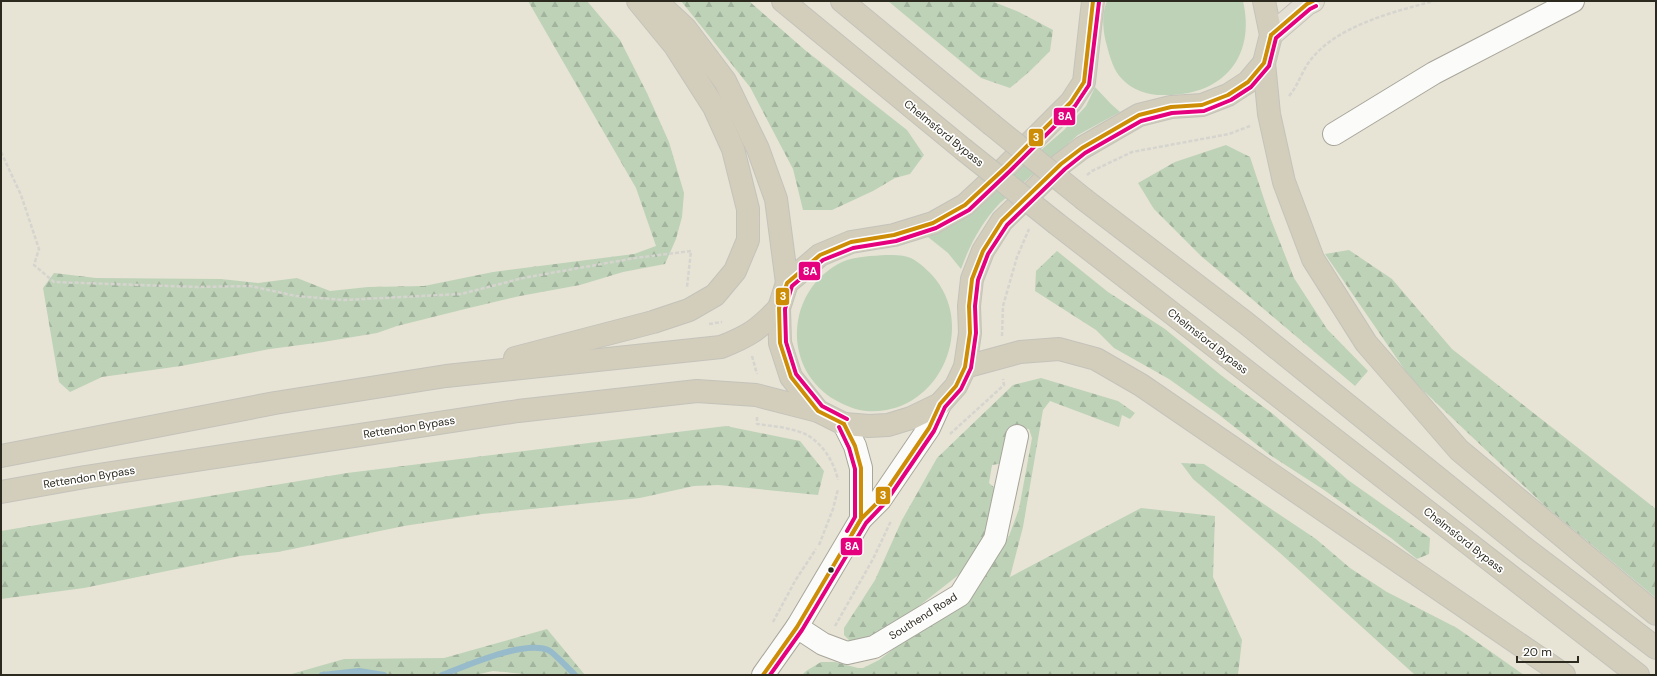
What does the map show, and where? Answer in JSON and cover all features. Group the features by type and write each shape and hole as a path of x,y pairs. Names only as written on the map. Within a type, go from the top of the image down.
{"highway":[{"path":"446,376 653,322 689,310 715,295 735,272 748,240 748,209 733,149 714,107 675,46 638,1"},
{"path":"656,1 685,28 725,81 758,149 776,199 787,283 779,308 780,343 791,378 818,411 844,424 868,426 888,425 911,418 940,404 956,386 965,367 970,333 969,306 972,279 983,251 1002,221 1061,164 1088,144 1139,115 1171,107 1202,105 1228,95 1248,82 1264,63"},
{"name":"Chelmsford Bypass","path":"783,1 1057,224 1638,675"},
{"path":"842,1 1084,200 1246,323 1522,546 1656,648"},
{"path":"787,283 820,255 826,252 851,242 894,235 933,223 965,205 1006,167 1071,102 1084,82 1093,1"},
{"path":"1264,1 1271,35 1264,63 1269,114 1284,182 1313,259 1366,343 1460,450 1656,614"},
{"path":"1,456 275,403 446,376 721,347 744,338 762,326 779,308"},
{"path":"965,367 1020,352 1058,349 1096,359 1141,385 1564,675"},
{"name":"Rettendon Bypass","path":"1,492 85,477 518,411 698,391 756,395 818,411"}],"main road":[{"path":"1271,35 1307,4 1313,1"}],"street":[{"path":"1334,134 1434,73 1573,1"},
{"path":"763,675 797,627 861,519 885,494 929,428 940,404"},
{"path":"844,424 855,446 861,468 861,519"},
{"name":"Southend Road","path":"797,627 823,644 847,653 874,647 960,595 995,539 1017,436"}],"path":[{"path":"1086,176 1092,171 1132,152 1229,134 1256,123 1283,102 1296,88 1309,62 1328,42 1353,28 1401,10 1434,1"},
{"path":"1,152 21,196 39,249 34,265 54,282 198,287 250,286 296,296 344,300 461,294 523,278 635,258 691,251 687,277 686,299 689,310"},
{"path":"948,436 1004,385 1002,356 1003,306 1017,257 1031,226"},
{"path":"707,324 735,320 750,351 758,379 756,395 757,424 806,435 824,449 836,468 839,486 833,509 819,546 795,581 769,628"},
{"path":"823,644 840,618 869,566 891,520"}],"green space":[{"path":"528,1 587,1 620,40 647,93 669,142 684,193 682,217 676,239 665,264 623,272 580,285 520,296 465,309 397,326 377,333 270,349 181,366 102,377 70,392 59,382 43,288 54,273 96,278 221,279 258,283 297,278 330,291 368,287 424,286 493,272 634,254 656,246 636,188"},
{"path":"681,1 749,1 805,50 907,130 924,155 910,174 895,178 873,191 832,210 803,210 793,169 750,87"},
{"path":"888,1 991,1 1019,12 1053,30 1050,51 1010,88 981,78"},
{"path":"1107,1 1243,1 1246,21 1244,39 1239,55 1231,69 1219,80 1204,88 1187,93 1167,95 1149,94 1137,90 1131,87 1119,76 1111,60 1103,24"},
{"path":"1095,87 1120,112 1078,135 1000,203 977,234 961,269 948,253 928,237 939,232 987,197 1064,130 1086,106"},
{"path":"1226,145 1250,157 1270,217 1294,278 1327,329 1368,371 1355,386 1201,256 1154,209 1138,183 1175,162"},
{"path":"1349,250 1392,279 1452,349 1656,509 1656,598 1545,506 1411,379 1325,254"},
{"path":"1057,251 1108,292 1165,329 1222,376 1273,414 1348,480 1430,538 1429,554 1417,559 1391,538 1324,490 1270,455 1218,414 1169,379 1114,348 1096,330 1035,291 1036,271"},
{"path":"887,255 911,258 921,264 932,275 946,296 952,319 951,342 944,365 931,384 913,400 891,409 866,411 844,405 819,387 806,370 799,351 797,330 801,310 809,291 823,275 847,260"},
{"path":"1041,378 1118,401 1135,413 1130,419 1122,415 1119,427 1050,401 1043,410 1023,527 1010,577 1141,508 1215,516 1213,577 1242,640 1238,675 802,675 821,662 835,662 863,668 879,660 939,614 993,561 1009,536 1019,509 1032,438 1029,429 1018,428 1004,463 992,465 989,483 1004,496 1007,504 961,573 882,635 851,642 844,635 844,628 875,580 902,520 937,458 1013,385"},
{"path":"726,426 800,441 824,471 818,495 718,485 694,486 640,498 482,514 404,526 278,552 240,556 84,588 1,599 1,531 347,473"},
{"path":"1181,463 1204,464 1316,539 1350,568 1387,592 1457,628 1524,675 1415,675 1280,553 1193,479"},
{"path":"547,629 585,675 535,675 493,671 475,675 288,675 344,659 444,658"}],"waterway":[{"path":"442,675 479,660 524,648 537,648 550,651 575,675"},
{"path":"322,675 359,671 384,675"}],"transit line":[{"name":"3","path":"844,424 818,411 791,377 780,343 779,308 787,283 820,255 851,242 894,235 933,223 965,205 1006,167 1071,102 1084,82 1093,1"},
{"name":"3","path":"1271,35 1307,4 1313,1"},
{"name":"8A","path":"847,419 822,406 796,374 786,342 785,309 792,286 823,260 853,248 896,241 936,228 969,210 1075,106 1089,85 1099,2"},
{"name":"8A","path":"770,675 802,630 866,523 885,503 934,431 945,407 961,389 971,368 976,333 975,306 978,280 988,254 1007,225 1065,169 1085,153 1141,121 1172,113 1204,111 1231,100 1251,87 1269,66 1276,38 1310,9 1316,6"},
{"name":"3","path":"763,675 797,627 861,519 880,500 929,428 940,404 956,386 965,367 970,333 969,306 972,279 983,251 1002,221 1061,164 1082,148 1139,115 1171,107 1202,105 1228,95 1248,82 1264,63 1271,35"},
{"name":"3","path":"844,424 855,446 861,468 861,519 852,534"},
{"name":"8A","path":"839,427 849,448 855,469 855,517 847,531"}]}
